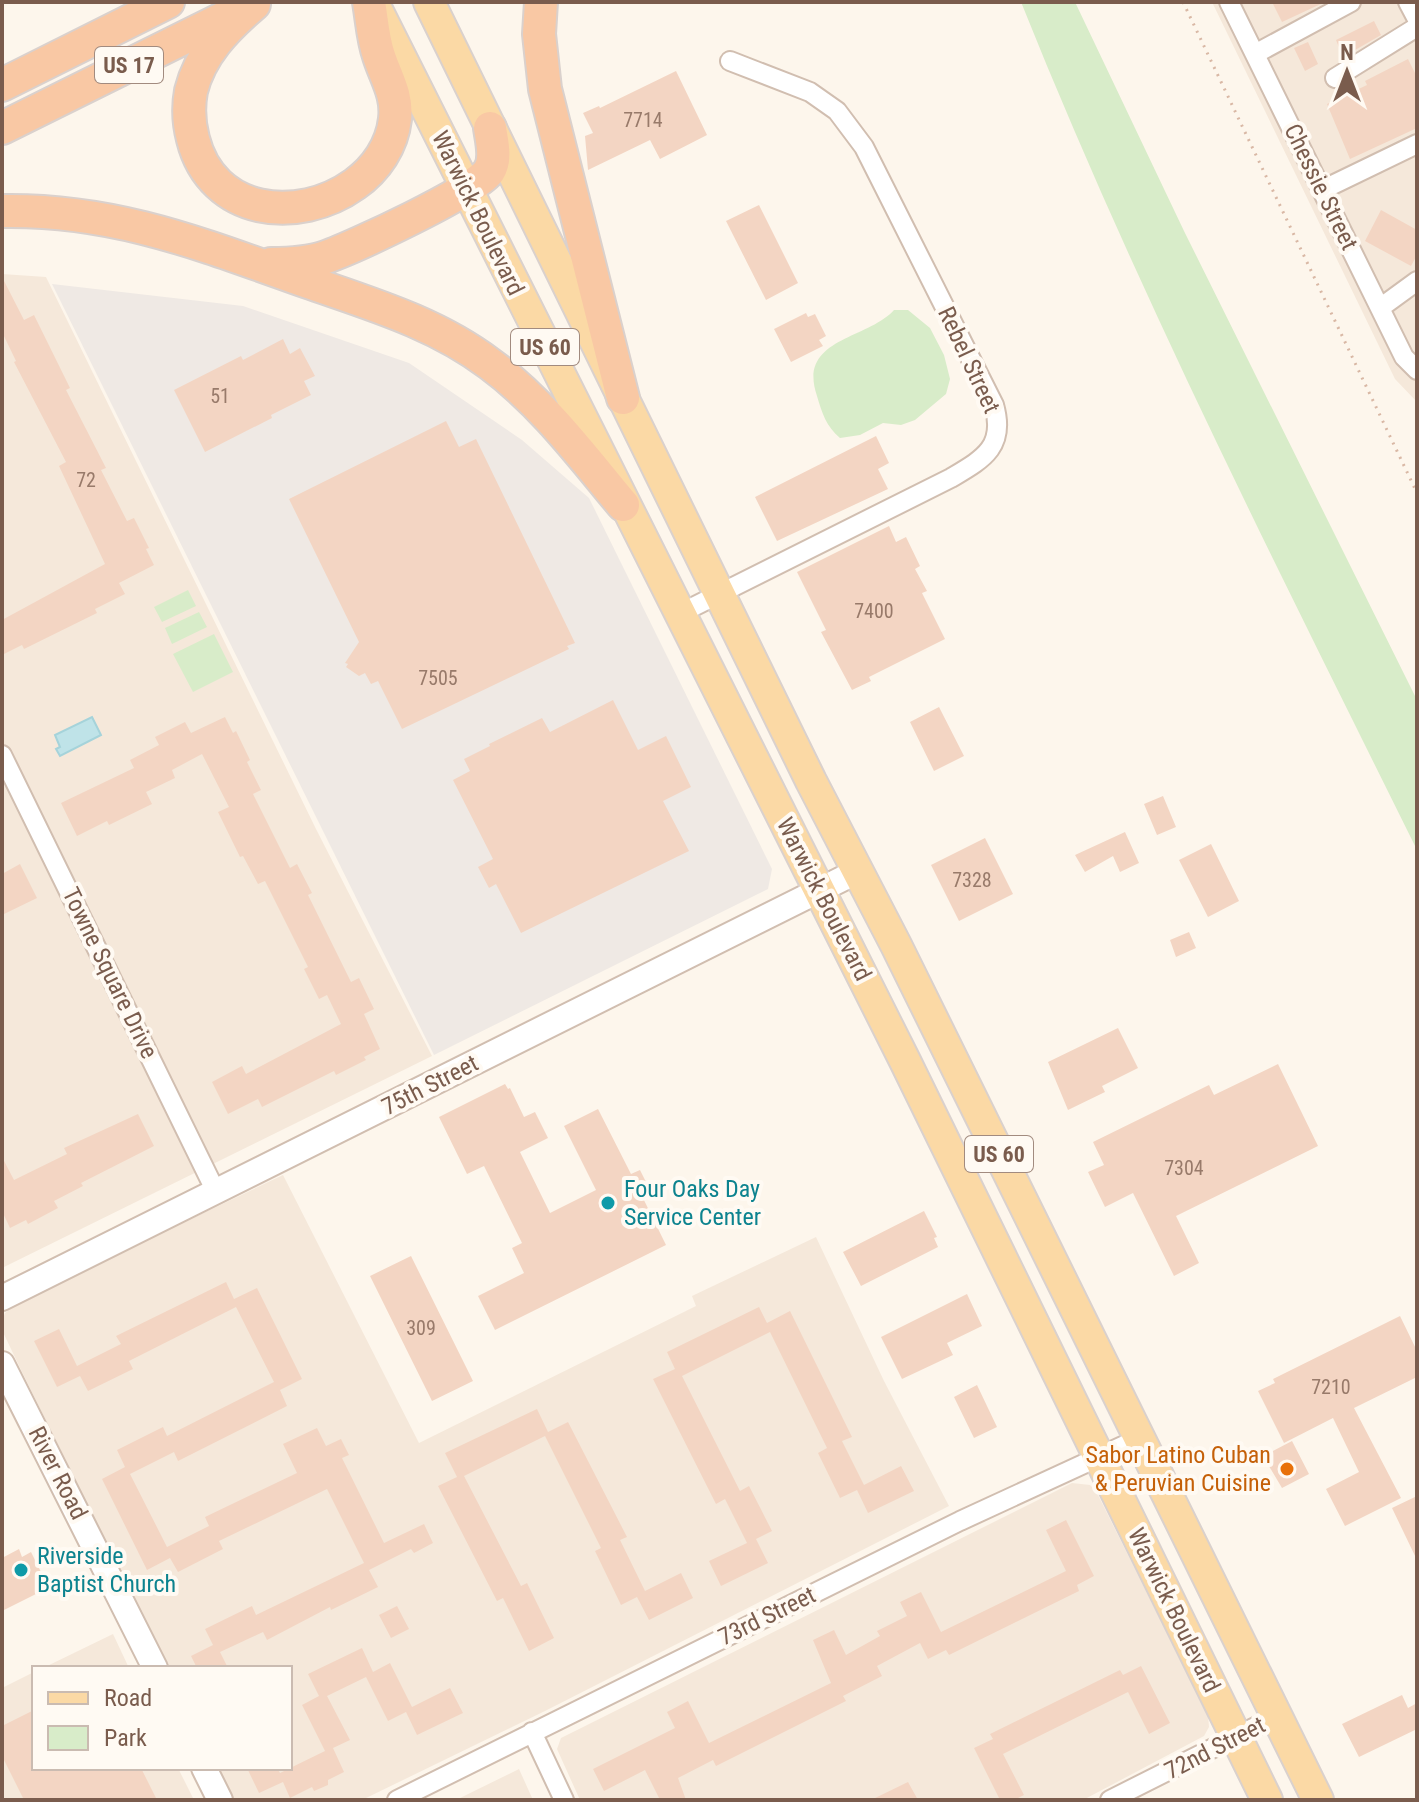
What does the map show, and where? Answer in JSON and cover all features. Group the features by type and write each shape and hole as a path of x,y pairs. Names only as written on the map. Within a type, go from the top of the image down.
{"highway":[{"name":"US 17","path":"2,85 168,2"},
{"path":"255,3 231,24 203,61 192,89 191,131 200,161 222,188 260,206 281,208 318,203 344,192 363,179 385,150 393,132 395,100 378,55 371,2"},
{"path":"541,2 539,34 545,89 623,398"},
{"name":"US 17","path":"2,128 255,3"},
{"path":"259,265 297,263 323,257 376,235 466,189 491,168 490,128"},
{"path":"2,211 57,212 129,223 259,265 426,325 463,345 526,393 623,505"}],"main road":[{"name":"Warwick Boulevard","path":"371,2 820,891 1267,1800"},
{"name":"Warwick Boulevard","path":"429,2 1318,1800"}],"street":[{"name":"Chessie Street","path":"1229,2 1404,357 1417,370"},
{"path":"1255,54 1351,2"},
{"path":"1408,2 1417,19"},
{"path":"1335,78 1417,27"},
{"name":"Rebel Street","path":"679,614 962,472 983,459 997,434 998,419 994,405 864,147 837,111 810,92 730,61"},
{"path":"1322,190 1417,144"},
{"path":"1380,308 1417,281"},
{"name":"Towne Square Drive","path":"2,755 216,1192"},
{"name":"75th Street","path":"2,1298 858,871"},
{"name":"River Road","path":"2,1364 154,1666"},
{"name":"73rd Street","path":"397,1800 960,1521 1140,1438"},
{"name":"72nd Street","path":"1110,1800 1277,1716"},
{"path":"532,1732 564,1800"},
{"path":"205,1770 220,1800"}],"path":[{"path":"1183,2 1417,493"}],"shaded area":[{"path":"1212,2 1417,2 1417,402 1395,379"},
{"path":"2,274 46,277 316,829 432,1056 2,1268"},
{"path":"52,284 243,306 409,363 522,440 589,498 772,869 768,889 434,1055"},
{"path":"283,1175 419,1443 696,1306 692,1296 816,1237 884,1381 949,1506 362,1800 234,1800 219,1770 292,1770 292,1666 167,1666 2,1330 5,1313 65,1279"},
{"path":"1072,1483 1090,1485 1096,1491 1208,1715 1209,1727 1204,1736 1083,1800 580,1800 557,1749 561,1738"},
{"path":"113,1634 128,1666 47,1666"},
{"path":"32,1673 32,1770 179,1770 194,1800 2,1800 2,1688"},
{"path":"519,1769 533,1800 456,1800"}],"green space":[{"path":"1021,2 1075,2 1184,231 1417,700 1417,850 1161,324 1112,218"},
{"path":"894,310 908,310 930,328 944,355 950,379 946,394 915,420 901,425 883,423 860,435 840,438 828,424 819,402 813,377 817,362 825,351 838,342 882,320"},
{"path":"188,590 196,606 162,622 154,607"},
{"path":"199,612 207,627 172,644 165,628"},
{"path":"214,634 233,672 193,692 173,654"}],"water":[{"path":"92,717 101,735 60,756 55,735"}],"building":[{"path":"1272,2 1325,2 1282,22"},
{"path":"1374,21 1381,35 1343,57 1336,40"},
{"path":"1308,42 1318,64 1305,71 1294,48"},
{"path":"1408,59 1417,77 1417,128 1350,159 1327,104 1367,85 1365,81"},
{"path":"676,71 707,135 660,159 650,140 588,170 585,136 593,133 583,113 600,108"},
{"path":"759,205 798,283 766,300 726,221"},
{"path":"1381,210 1417,230 1417,255 1411,266 1365,241"},
{"path":"2,277 24,320 34,315 70,388 66,390 106,468 101,470 127,521 134,518 154,565 119,583 125,594 95,609 97,613 24,649 22,645 2,655 2,620 105,564 59,466 66,462 14,362 2,332"},
{"path":"806,313 808,317 815,314 826,336 819,340 823,346 791,362 774,329"},
{"path":"283,339 290,354 300,348 315,376 304,381 311,395 205,452 174,390 241,356 243,360"},
{"path":"446,421 459,447 476,439 575,643 567,646 569,649 402,729 378,681 371,684 365,673 359,676 346,667 348,664 345,663 359,642 289,499"},
{"path":"876,436 889,463 878,469 888,489 777,541 755,497"},
{"path":"889,526 896,542 906,537 920,566 915,569 927,591 922,593 945,639 869,677 871,681 852,690 821,632 826,630 797,572"},
{"path":"613,700 638,750 666,736 691,787 663,801 689,851 521,933 496,884 489,888 478,867 493,859 453,780 470,771 464,759 489,744 542,718 550,732"},
{"path":"939,707 964,756 934,771 910,722"},
{"path":"225,717 233,733 236,731 250,760 247,762 261,790 253,794 290,868 297,864 312,893 308,895 351,982 359,978 374,1009 364,1014 380,1049 336,1075 334,1071 262,1107 258,1099 228,1114 212,1082 242,1066 246,1074 341,1024 327,995 319,999 304,969 308,967 265,881 258,884 243,856 240,857 218,812 229,807 202,754 172,770 175,778 146,792 152,804 109,825 107,821 77,836 61,803 134,768 130,760 159,745 155,737 185,722 191,733"},
{"path":"1163,796 1176,827 1157,835 1144,804"},
{"path":"1125,832 1139,863 1120,872 1113,856 1085,872 1075,855"},
{"path":"985,838 1013,894 959,921 931,865"},
{"path":"1211,844 1239,901 1208,917 1179,860"},
{"path":"20,864 37,898 2,915 2,874"},
{"path":"1189,932 1196,948 1176,957 1170,940"},
{"path":"1118,1028 1138,1068 1102,1086 1105,1092 1068,1110 1048,1062"},
{"path":"1278,1064 1318,1146 1176,1216 1199,1263 1174,1276 1133,1193 1105,1207 1088,1172 1104,1165 1093,1142 1209,1085 1214,1095"},
{"name":"Four Oaks Day Service Center","path":"505,1084 524,1117 535,1112 548,1138 520,1152 550,1213 596,1190 564,1126 598,1109 631,1174 640,1170 649,1188 640,1192 666,1245 495,1330 478,1296 524,1273 512,1248 522,1243 484,1166 467,1174 439,1117"},
{"path":"138,1114 154,1146 81,1183 83,1186 54,1201 58,1208 28,1224 26,1220 10,1228 2,1211 2,1157 14,1180 67,1154 64,1148"},
{"path":"924,1211 937,1237 934,1238 938,1247 861,1286 843,1252"},
{"path":"411,1256 473,1381 432,1401 370,1276"},
{"path":"226,1282 234,1299 257,1288 302,1379 280,1390 287,1406 178,1461 174,1452 130,1474 167,1547 209,1526 205,1517 297,1473 283,1444 317,1428 326,1446 341,1439 349,1455 342,1458 384,1543 424,1524 433,1543 414,1553 411,1549 369,1570 378,1587 331,1610 330,1607 267,1640 263,1632 220,1652 227,1666 196,1666 191,1656 213,1645 205,1629 252,1606 256,1615 364,1563 327,1489 219,1541 223,1549 178,1572 170,1558 147,1570 102,1479 125,1467 117,1450 163,1427 167,1436 274,1382 236,1307 129,1361 133,1369 88,1391 80,1376 57,1387 34,1341 59,1329 77,1366 121,1344 116,1336"},
{"path":"967,1294 982,1326 947,1343 953,1355 902,1379 881,1337"},
{"path":"759,1307 767,1323 790,1311 852,1437 842,1441 864,1485 901,1466 914,1491 868,1513 857,1490 840,1498 818,1453 827,1448 770,1332 682,1376 740,1491 749,1486 772,1531 756,1539 768,1563 721,1586 709,1561 747,1543 725,1499 716,1504 653,1379 675,1369 667,1352"},
{"path":"1400,1316 1417,1351 1417,1377 1354,1408 1401,1498 1345,1526 1326,1489 1359,1472 1333,1418 1284,1443 1258,1391 1275,1383 1273,1379"},
{"path":"977,1385 997,1427 974,1438 954,1397"},
{"path":"537,1409 548,1432 568,1422 627,1537 620,1540 645,1591 681,1573 693,1598 649,1620 637,1597 621,1605 595,1551 601,1548 545,1436 464,1476 521,1586 527,1583 554,1638 529,1651 503,1598 497,1601 438,1486 457,1477 445,1453"},
{"path":"1292,1441 1309,1474 1282,1488 1263,1456"},
{"path":"1417,1496 1417,1560 1392,1508"},
{"path":"1066,1520 1094,1576 1077,1585 1079,1591 949,1655 946,1650 928,1659 920,1643 877,1666 882,1676 843,1696 846,1701 716,1766 713,1760 678,1778 686,1800 660,1800 645,1770 604,1791 593,1769 675,1728 667,1712 688,1701 709,1743 831,1683 813,1640 834,1630 846,1655 880,1636 877,1631 907,1616 900,1602 921,1592 941,1632 1066,1571 1046,1530"},
{"name":"Riverside Baptist Church","path":"19,1549 22,1557 31,1552 46,1582 37,1586 40,1592 2,1611 2,1558"},
{"path":"397,1606 409,1629 391,1638 379,1615"},
{"path":"362,1648 373,1672 390,1663 412,1707 450,1688 463,1713 417,1735 406,1712 388,1721 366,1677 327,1696 350,1740 333,1748 344,1772 328,1780 328,1785 314,1791 312,1787 290,1798 283,1782 259,1793 248,1770 278,1770 280,1773 292,1770 292,1767 325,1751 302,1705 319,1696 308,1674"},
{"path":"1141,1666 1170,1723 1149,1734 1128,1692 1003,1754 1024,1795 1014,1800 1000,1800 974,1748 993,1739 990,1734 1120,1670 1123,1675"},
{"path":"1402,1695 1408,1708 1417,1703 1417,1729 1359,1757 1342,1724"},
{"path":"32,1711 32,1770 142,1770 157,1800 24,1800 2,1756 2,1726"},
{"path":"908,1782 918,1800 871,1800"}],"place":[{"name":"Four Oaks Day Service Center","path":"608,1203"},
{"name":"Sabor Latino Cuban & Peruvian Cuisine","path":"1287,1469"},
{"name":"Riverside Baptist Church","path":"21,1570"}]}
